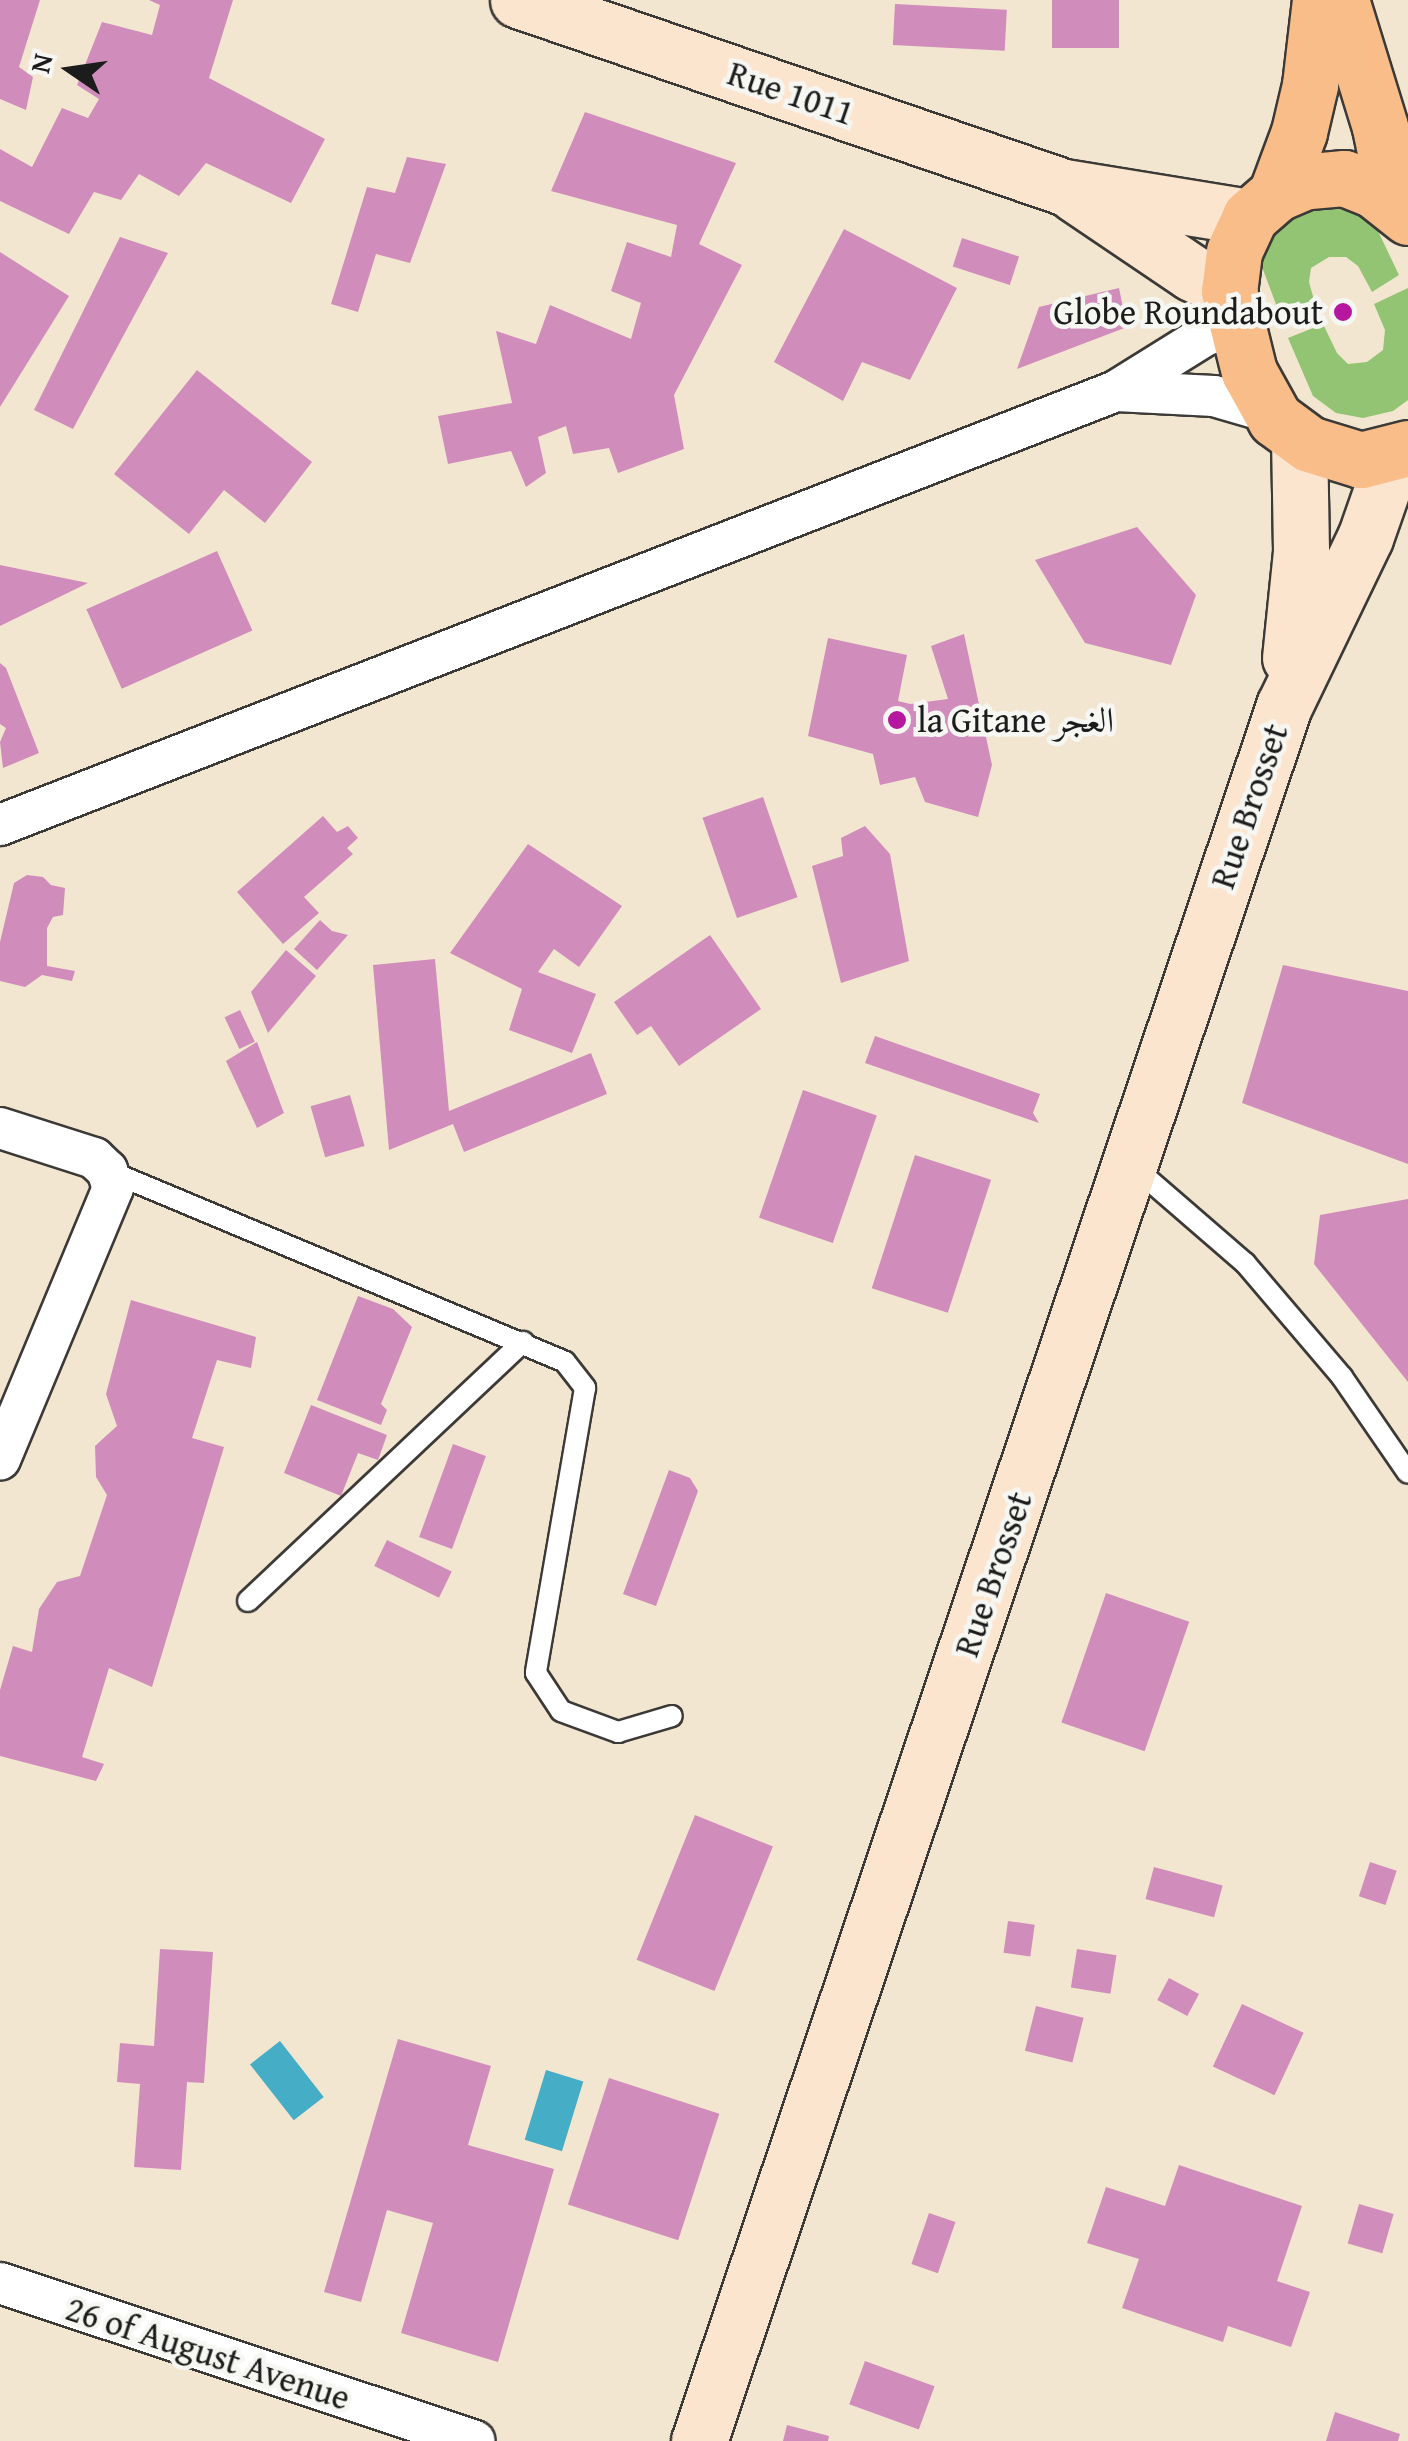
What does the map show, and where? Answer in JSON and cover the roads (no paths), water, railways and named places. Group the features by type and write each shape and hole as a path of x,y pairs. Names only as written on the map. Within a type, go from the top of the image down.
{"main road":[{"name":"Rue 1011","path":"518,0 1064,187 1263,206"},
{"path":"1284,706 1301,551 1286,426 1249,372 1232,308 1234,252 1263,206 1306,101 1320,0"},
{"path":"1341,0 1402,212"},
{"path":"1263,206 1306,181 1344,178 1374,190 1402,212"},
{"name":"Rue 1011","path":"1064,187 1192,273 1232,308"},
{"path":"1286,426 1361,460 1404,451"},
{"path":"1284,706 1404,451"},
{"name":"Rue Brosset","path":"698,2441 1284,706"}],"street":[{"path":"0,825 1116,391 1206,335 1232,308"},
{"path":"1116,391 1214,396 1286,426"},
{"path":"0,1128 74,1148 107,1170 112,1188 0,1459"},
{"name":"26 of August Avenue","path":"0,2283 474,2441"}],"lane":[{"path":"1128,1162 1245,1263 1342,1377 1408,1473"},
{"path":"107,1170 565,1362 584,1388 536,1673 561,1711 618,1732 672,1716"},
{"path":"248,1600 523,1342"}],"water":[{"path":"280,2041 324,2097 294,2120 250,2064"},
{"path":"546,2070 583,2081 562,2151 525,2140"}],"place":[{"name":"Globe Roundabout","path":"1343,312"},
{"name":"la Gitane الغجر","path":"897,720"}]}
